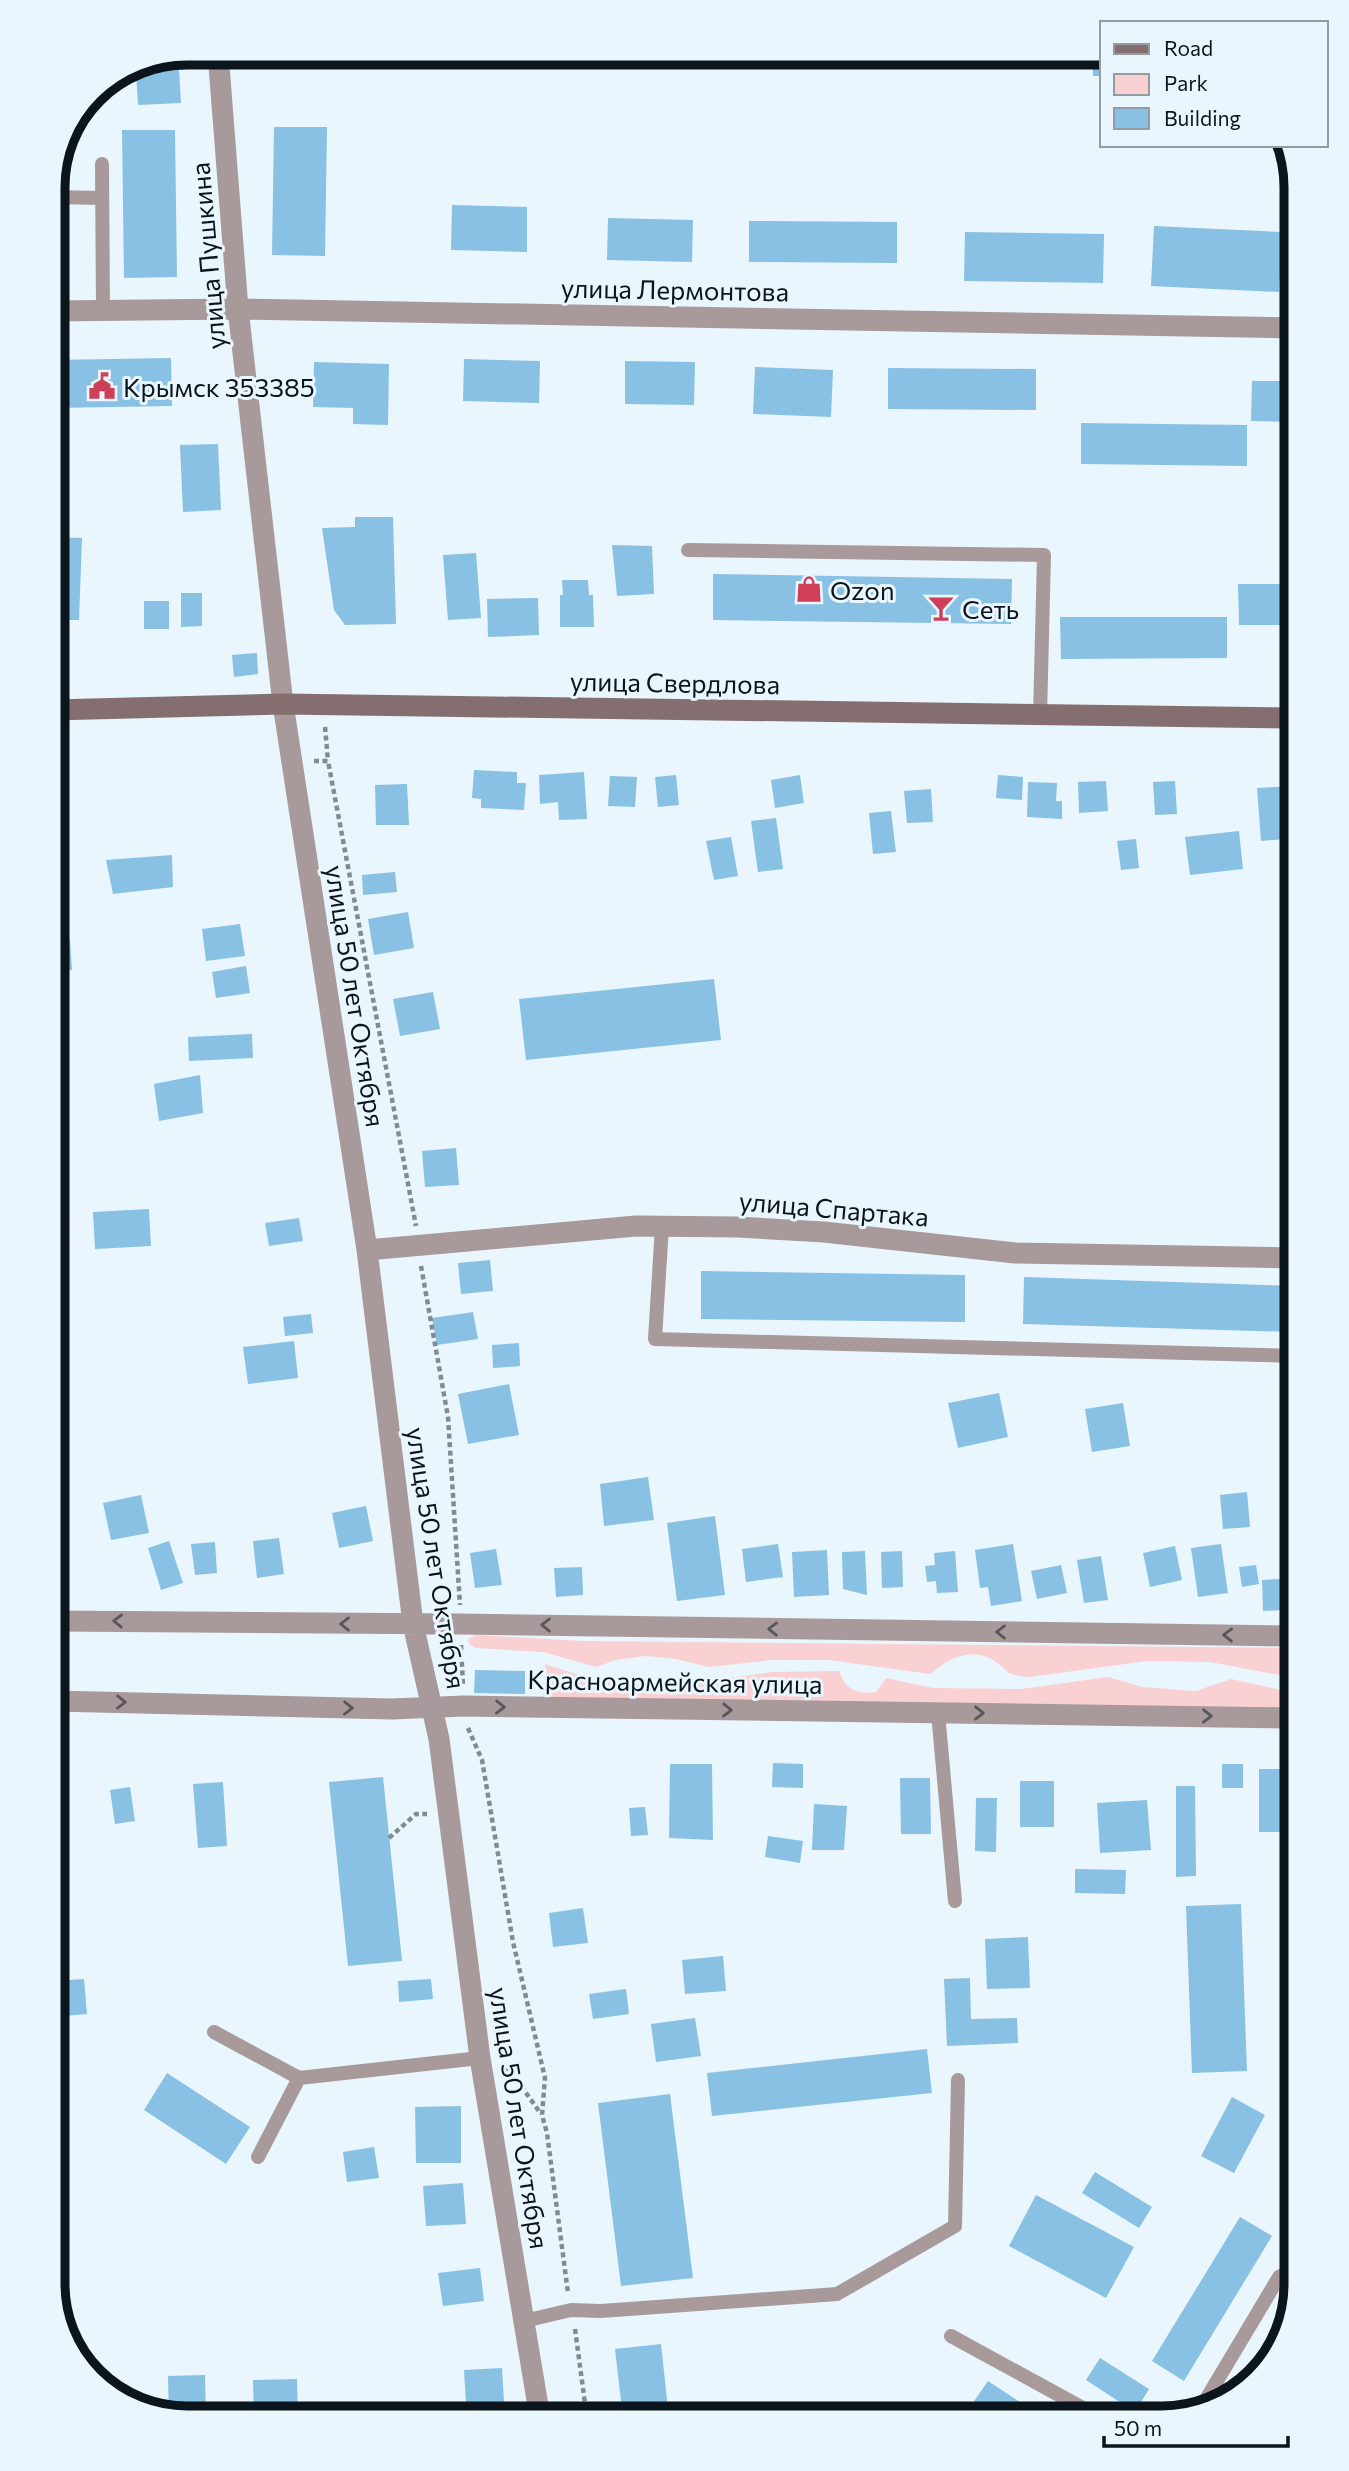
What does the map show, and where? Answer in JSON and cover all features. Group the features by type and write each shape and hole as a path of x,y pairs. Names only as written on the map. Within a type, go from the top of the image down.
{"main road":[{"name":"улица Свердлова","path":"65,710 283,704 1284,718"}],"street":[{"name":"улица Пушкина","path":"219,65 238,309 283,704"},
{"name":"улица Лермонтова","path":"65,311 238,309 1284,328"},
{"name":"улица 50 лет Октября","path":"283,704 367,1250 414,1624 439,1739 480,2058 538,2406"},
{"name":"улица Спартака","path":"367,1250 636,1226 662,1226 824,1232 1015,1253 1284,1258"},
{"name":"Красноармейская улица","path":"65,1621 1284,1636"},
{"name":"Красноармейская улица","path":"65,1701 392,1709 464,1706 1284,1718"}],"lane":[{"path":"102,164 103,311"},
{"path":"65,197 102,198"},
{"path":"688,550 1044,555 1040,716"},
{"path":"662,1226 655,1339 1284,1356"},
{"path":"937,1713 955,1902"},
{"path":"214,2032 299,2078 480,2058"},
{"path":"258,2157 299,2078"},
{"path":"524,2321 571,2310 601,2311 837,2294 954,2226 958,2080"},
{"path":"1207,2398 1279,2277 1284,2274"},
{"path":"951,2336 1079,2406"}],"path":[{"path":"323,705 328,761 419,1245 448,1417 466,1724 482,1760 513,1942 545,2078 542,2115"},
{"path":"292,761 328,761"},
{"path":"389,1838 416,1815 449,1813"},
{"path":"480,2058 512,2073 542,2115 547,2133 585,2406"},
{"path":"1248,2371 1273,2335"}],"green space":[{"path":"476,1635 584,1641 1284,1648 1284,1672 1279,1675 1210,1662 1147,1661 1030,1677 1010,1673 991,1659 974,1654 951,1660 930,1674 829,1660 772,1660 709,1667 676,1659 645,1656 616,1660 596,1667 543,1652 476,1648 469,1644 468,1639"},
{"path":"545,1664 600,1682 669,1686 773,1672 839,1671 849,1687 869,1692 876,1692 886,1678 933,1688 1021,1689 1108,1677 1142,1687 1196,1691 1231,1679 1284,1690 1284,1710 543,1698"}],"building":[{"path":"1093,65 1100,65 1100,76 1093,76"},
{"path":"179,70 181,103 138,105 136,76 148,71"},
{"path":"274,127 327,127 325,256 272,255"},
{"path":"122,130 175,130 177,277 124,278"},
{"path":"452,205 527,207 527,252 451,250"},
{"path":"608,218 693,220 692,262 607,260"},
{"path":"749,221 897,222 897,263 749,262"},
{"path":"1154,226 1282,232 1279,292 1151,286"},
{"path":"965,232 1104,234 1103,283 964,281"},
{"path":"171,358 172,406 65,408 65,360"},
{"path":"464,359 540,361 539,403 463,401"},
{"path":"625,361 695,362 694,405 625,404"},
{"path":"314,362 389,364 388,425 353,424 353,408 313,407"},
{"path":"755,367 833,370 831,417 753,414"},
{"path":"888,368 1036,369 1036,410 888,409"},
{"path":"1252,381 1284,381 1284,422 1251,421"},
{"path":"1081,423 1247,425 1247,466 1081,464"},
{"path":"218,444 221,510 183,512 180,445"},
{"path":"355,517 393,517 396,624 345,625 334,610 322,528 355,527"},
{"path":"65,537 82,538 79,620 65,620"},
{"path":"612,545 652,546 654,594 617,596"},
{"path":"476,553 481,618 448,620 443,555"},
{"path":"713,574 1012,579 1011,624 713,620"},
{"path":"562,580 588,580 589,595 593,595 594,627 560,627"},
{"path":"1238,584 1284,584 1284,625 1239,625"},
{"path":"181,593 202,593 202,626 181,627"},
{"path":"538,598 539,635 488,637 487,599"},
{"path":"144,601 169,601 169,629 144,629"},
{"path":"1060,617 1227,617 1227,658 1061,659"},
{"path":"257,653 258,674 234,677 232,655"},
{"path":"474,770 517,772 517,783 526,783 524,810 481,808 481,799 472,798"},
{"path":"584,772 587,819 559,820 558,802 540,804 539,775"},
{"path":"676,775 679,805 658,807 655,777"},
{"path":"800,775 804,803 775,808 771,780"},
{"path":"998,775 1023,777 1022,800 996,798"},
{"path":"610,776 637,777 635,807 608,806"},
{"path":"1106,781 1108,811 1079,813 1078,782"},
{"path":"1175,781 1177,814 1155,815 1153,782"},
{"path":"1028,782 1057,783 1056,801 1062,801 1062,819 1027,817"},
{"path":"407,784 409,825 376,825 375,785"},
{"path":"1284,787 1284,839 1261,841 1257,788"},
{"path":"931,789 933,822 907,823 904,791"},
{"path":"891,811 896,852 873,854 869,813"},
{"path":"776,818 783,869 758,872 751,821"},
{"path":"65,826 69,856 65,856"},
{"path":"1239,831 1243,869 1190,875 1185,837"},
{"path":"731,837 738,876 714,880 706,841"},
{"path":"1136,839 1139,868 1121,870 1117,841"},
{"path":"172,855 173,887 113,894 106,860"},
{"path":"395,872 397,892 363,895 362,875"},
{"path":"408,912 414,948 374,955 368,919"},
{"path":"240,924 245,956 206,961 202,929"},
{"path":"65,940 70,940 72,970 65,970"},
{"path":"246,966 250,993 216,998 212,972"},
{"path":"714,979 721,1040 526,1060 519,999"},
{"path":"433,992 440,1029 400,1036 393,999"},
{"path":"252,1034 253,1058 189,1061 188,1037"},
{"path":"200,1075 203,1113 159,1121 154,1084"},
{"path":"456,1148 459,1185 425,1187 422,1151"},
{"path":"149,1209 151,1246 95,1249 93,1212"},
{"path":"299,1218 303,1241 269,1246 265,1223"},
{"path":"490,1260 493,1291 461,1294 458,1263"},
{"path":"701,1271 965,1275 965,1322 701,1319"},
{"path":"1024,1277 1284,1286 1284,1332 1023,1324"},
{"path":"473,1312 478,1339 437,1345 432,1318"},
{"path":"311,1314 313,1333 285,1336 283,1317"},
{"path":"294,1341 298,1378 248,1384 243,1347"},
{"path":"519,1343 520,1366 493,1368 492,1345"},
{"path":"509,1384 519,1435 468,1444 458,1394"},
{"path":"999,1393 1008,1437 958,1448 948,1403"},
{"path":"1123,1403 1130,1446 1092,1452 1085,1409"},
{"path":"648,1477 654,1520 604,1526 600,1484"},
{"path":"1247,1492 1250,1527 1223,1529 1220,1495"},
{"path":"141,1495 149,1533 111,1540 103,1503"},
{"path":"366,1506 373,1541 339,1548 332,1513"},
{"path":"715,1516 725,1595 677,1601 667,1523"},
{"path":"279,1538 284,1574 257,1578 253,1541"},
{"path":"169,1541 183,1583 161,1590 148,1548"},
{"path":"215,1542 217,1573 195,1575 191,1544"},
{"path":"65,1544 68,1582 65,1582"},
{"path":"778,1544 783,1577 746,1582 742,1549"},
{"path":"1013,1544 1022,1601 991,1606 988,1587 980,1588 975,1550"},
{"path":"1221,1544 1228,1593 1198,1597 1191,1548"},
{"path":"1175,1546 1182,1580 1150,1587 1143,1553"},
{"path":"496,1549 502,1585 475,1588 470,1553"},
{"path":"827,1550 829,1595 794,1597 792,1552"},
{"path":"865,1551 867,1595 843,1589 842,1552"},
{"path":"902,1551 903,1587 882,1588 881,1552"},
{"path":"955,1551 958,1592 937,1593 936,1581 927,1582 925,1566 935,1565 934,1553"},
{"path":"1101,1556 1108,1600 1084,1603 1077,1560"},
{"path":"1061,1565 1067,1593 1037,1599 1031,1571"},
{"path":"1256,1565 1259,1584 1242,1587 1239,1567"},
{"path":"582,1567 583,1595 556,1597 554,1568"},
{"path":"1281,1579 1282,1610 1263,1611 1262,1580"},
{"path":"475,1670 525,1671 525,1694 474,1693"},
{"path":"773,1763 803,1764 803,1788 772,1787"},
{"path":"670,1764 712,1764 713,1840 669,1838"},
{"path":"1222,1764 1243,1764 1243,1788 1222,1788"},
{"path":"1259,1769 1284,1769 1284,1832 1259,1832"},
{"path":"383,1777 402,1961 348,1966 329,1782"},
{"path":"900,1778 930,1778 931,1834 901,1834"},
{"path":"1020,1781 1054,1781 1054,1827 1020,1827"},
{"path":"223,1782 227,1846 198,1848 193,1784"},
{"path":"1176,1786 1195,1786 1196,1876 1176,1877"},
{"path":"130,1787 135,1821 115,1824 110,1790"},
{"path":"976,1798 997,1798 996,1852 975,1851"},
{"path":"1147,1800 1151,1850 1100,1853 1097,1803"},
{"path":"814,1804 847,1806 844,1850 812,1850"},
{"path":"645,1807 648,1835 631,1836 629,1808"},
{"path":"768,1836 803,1841 800,1863 765,1857"},
{"path":"1075,1869 1126,1870 1125,1894 1075,1893"},
{"path":"1241,1904 1247,2071 1192,2073 1186,1906"},
{"path":"583,1908 588,1943 553,1947 549,1913"},
{"path":"1028,1937 1030,1988 987,1989 985,1939"},
{"path":"723,1956 726,1991 685,1994 682,1960"},
{"path":"970,1978 971,2019 1017,2018 1018,2043 947,2046 944,1979"},
{"path":"84,1979 87,2014 65,2016 65,1980"},
{"path":"431,1979 433,1999 399,2002 398,1981"},
{"path":"626,1989 629,2014 593,2019 589,1994"},
{"path":"695,2018 701,2056 656,2062 651,2024"},
{"path":"927,2049 932,2093 712,2116 707,2073"},
{"path":"167,2073 250,2127 226,2164 144,2110"},
{"path":"670,2094 693,2278 621,2286 598,2103"},
{"path":"1232,2097 1265,2115 1234,2173 1201,2156"},
{"path":"461,2106 461,2163 416,2163 415,2107"},
{"path":"374,2147 379,2178 347,2182 343,2152"},
{"path":"1095,2172 1152,2207 1139,2228 1082,2193"},
{"path":"463,2183 466,2224 426,2226 423,2186"},
{"path":"1036,2195 1134,2247 1106,2298 1009,2246"},
{"path":"1240,2217 1272,2236 1184,2381 1152,2361"},
{"path":"480,2268 484,2301 443,2306 438,2273"},
{"path":"661,2344 668,2406 622,2406 615,2349"},
{"path":"1100,2358 1149,2389 1139,2406 1126,2406 1086,2380"},
{"path":"502,2368 504,2402 466,2404 464,2370"},
{"path":"205,2375 206,2406 169,2405 168,2376"},
{"path":"297,2379 298,2406 254,2406 253,2380"},
{"path":"988,2381 1026,2406 971,2406"}],"place":[{"name":"Крымск 353385","path":"102,386"},
{"name":"Ozon","path":"809,589"},
{"name":"Сеть","path":"941,608"}]}
